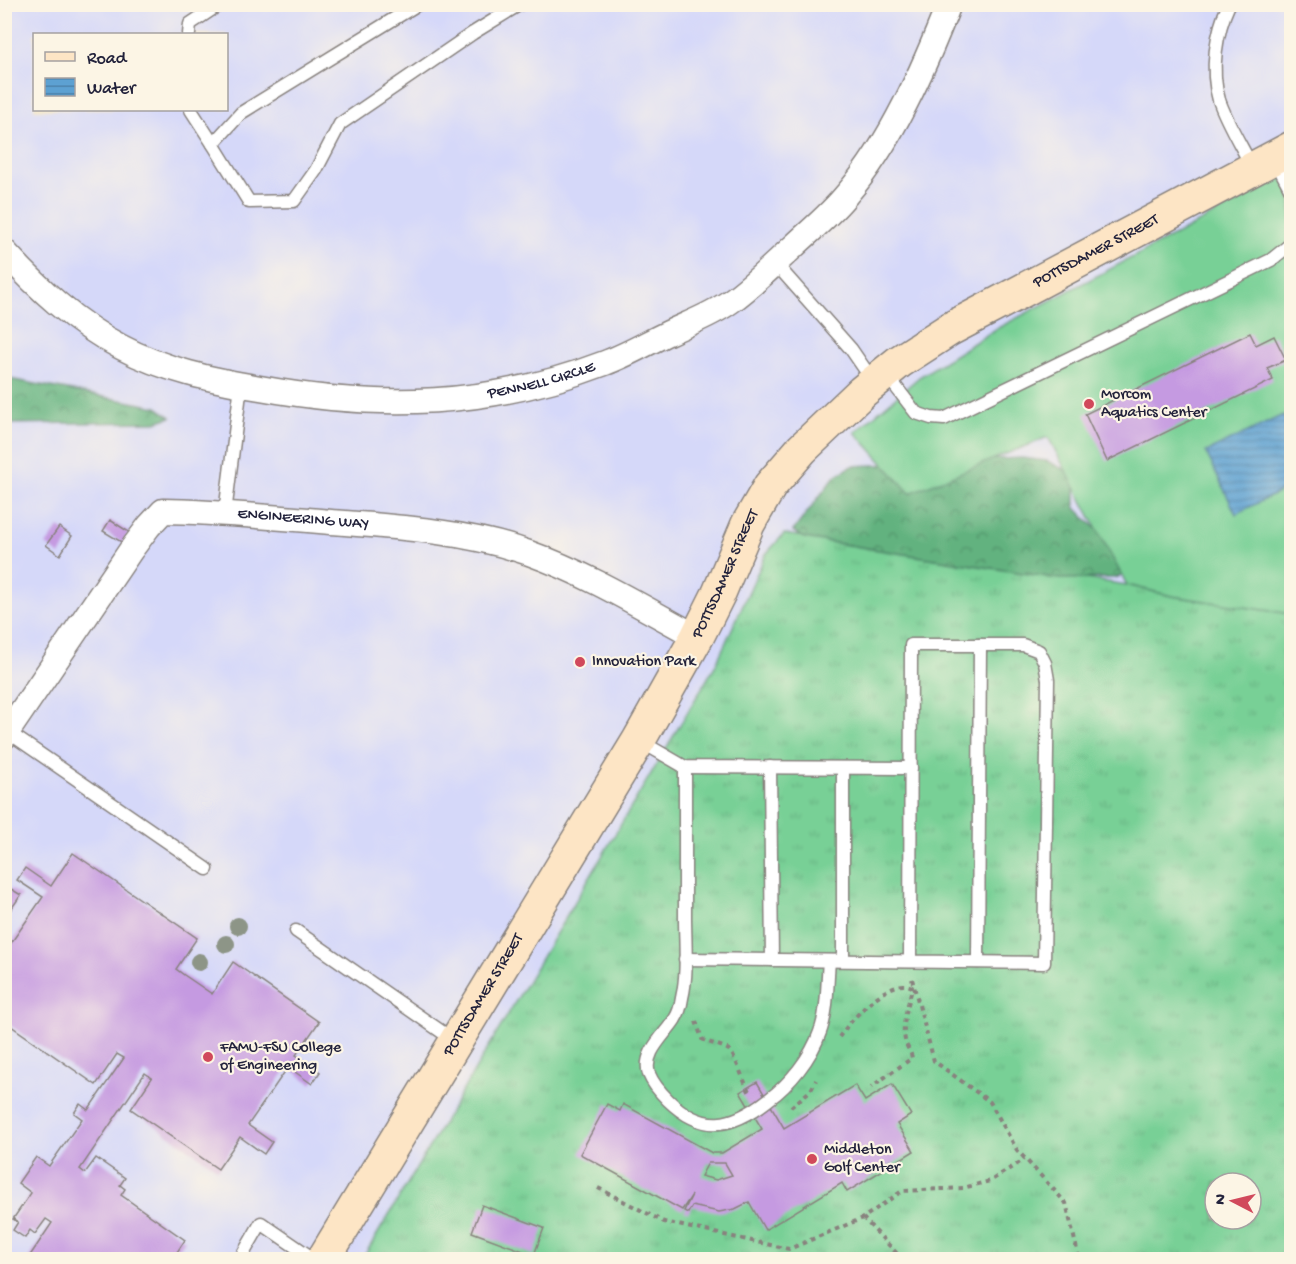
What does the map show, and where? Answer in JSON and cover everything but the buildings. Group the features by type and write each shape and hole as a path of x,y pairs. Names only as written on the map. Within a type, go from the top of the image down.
{"street":[{"name":"PENNELL CIRCLE","path":"4,251 57,304 87,327 121,348 157,364 241,385 321,397 376,401 446,401 504,393 553,381 609,362 727,304 776,263 839,203 868,166 888,135 934,42 949,4"},
{"name":"POTTSDAMER STREET","path":"323,1260 639,740 697,637 748,524 770,486 802,449 899,362 950,329 1273,158"},
{"name":"ENGINEERING WAY","path":"6,734 131,550 163,511 225,513 447,533 486,541 565,567 697,637"}],"lane":[{"path":"189,33 190,24 220,4"},
{"path":"213,144 240,113 418,4"},
{"path":"192,111 249,202 294,201 316,170 340,124 473,33 520,4"},
{"path":"1229,4 1222,19 1217,47 1215,68 1219,100 1273,158 1292,192"},
{"path":"776,263 851,349 916,413 944,419 1271,260 1292,243"},
{"path":"225,513 241,385"},
{"path":"685,959 1044,963 1048,680 1045,663 1039,651 1023,645 911,645 910,961"},
{"path":"978,962 980,645"},
{"path":"6,734 207,869"},
{"path":"639,740 685,766 911,768"},
{"path":"685,766 683,995 677,1017 655,1045 649,1060 649,1074 659,1090 677,1108 706,1122 731,1122 744,1118 759,1107 784,1088 802,1064 820,1032 829,961"},
{"path":"770,767 772,960"},
{"path":"843,768 843,960"},
{"path":"296,931 455,1041"},
{"path":"243,1260 243,1254 261,1223 315,1260"}],"path":[{"path":"834,1046 850,1021 875,998 897,986 907,984 912,987 934,1061 990,1102 1017,1150 1066,1203 1078,1254 1083,1260"},
{"path":"871,1087 912,1058 905,1040 904,1028 905,1013 912,987"},
{"path":"696,1017 702,1039 729,1049 734,1054 750,1094"},
{"path":"787,1109 797,1104 811,1090 820,1071"},
{"path":"598,1188 663,1222 789,1249 862,1218 902,1191 963,1188 990,1180 1025,1159"},
{"path":"862,1218 903,1260"}],"shaded area":[{"name":"Innovation Park","path":"5,5 1291,5 1291,614 1172,596 397,1200 362,1259 5,1260"}],"green space":[{"name":"Morcom Aquatics Center","path":"1291,174 1291,614 1172,596 1127,585 1048,437 910,493 855,432 919,377 996,329"},
{"path":"4,378 157,407 171,417 156,422 5,424"},
{"path":"1022,458 1047,461 1075,475 1075,507 1121,554 1125,575 1115,578 1060,579 804,538 793,531 835,476 852,466"},
{"path":"784,534 1127,585 1172,596 1291,614 1291,1259 362,1260 715,666 766,554"}],"water":[{"path":"1283,415 1291,432 1291,486 1236,514 1206,452"}],"place":[{"name":"Morcom Aquatics Center","path":"1089,404"},
{"name":"Innovation Park","path":"580,662"},
{"name":"FAMU-FSU College of Engineering","path":"208,1057"},
{"name":"Middleton Golf Center","path":"812,1159"}]}
